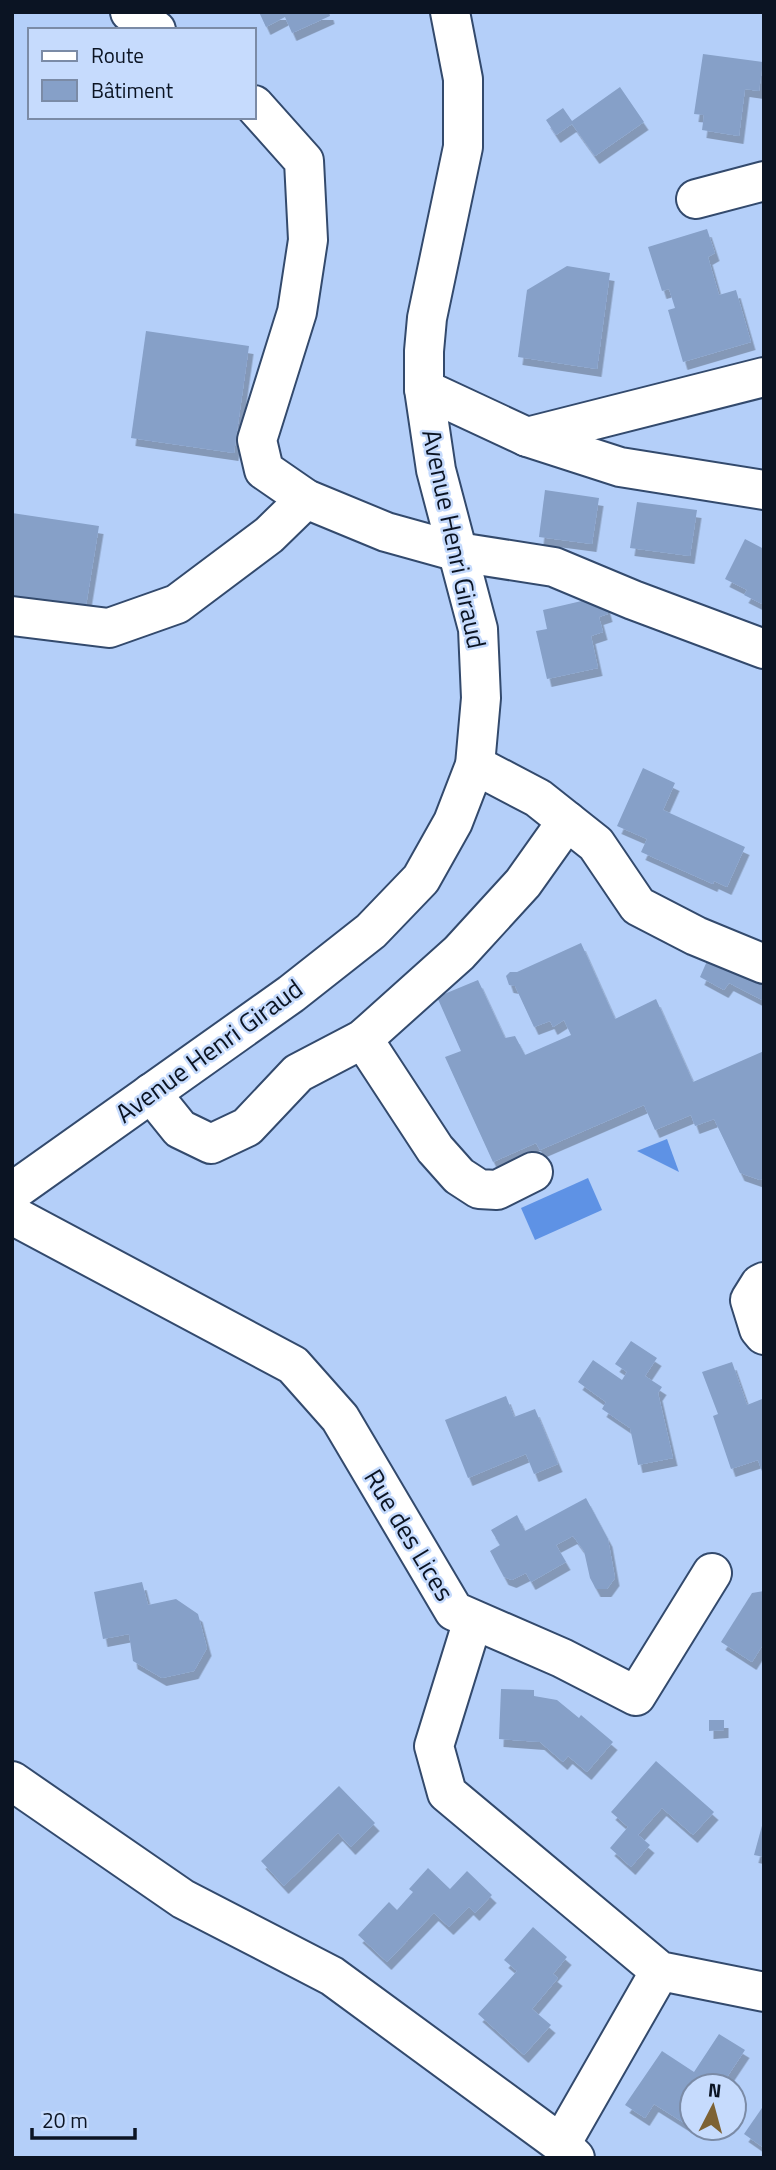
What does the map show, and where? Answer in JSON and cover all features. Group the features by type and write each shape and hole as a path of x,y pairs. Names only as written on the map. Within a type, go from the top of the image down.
{"street":[{"path":"130,12 153,28"},
{"name":"Avenue Henri Giraud","path":"12,1192 290,994 379,922 428,869 453,822 475,765 481,698 478,629 436,470 424,390 427,317 463,147 463,79 450,12"},
{"path":"256,107 304,160 308,240 297,312 257,440 264,470 306,499 386,532 458,552 554,568 764,649"},
{"path":"696,199 764,181"},
{"path":"527,437 764,376"},
{"path":"424,390 527,437 620,467 764,489"},
{"path":"12,616 109,628 177,604 269,535 306,499"},
{"path":"475,765 538,798 596,845 638,906 696,936 764,964"},
{"path":"151,1093 180,1129 211,1144 247,1126 298,1073 363,1039 459,953 523,883 567,821"},
{"path":"363,1039 435,1149 459,1176 479,1189 497,1191 533,1172"},
{"name":"Rue des Lices","path":"12,1215 293,1365 340,1418 454,1611 473,1620 434,1746 447,1793 660,1971 764,1992"},
{"path":"764,1282 760,1283 750,1300 759,1329 764,1335"},
{"path":"473,1620 562,1658 636,1696 712,1573"},
{"path":"12,1781 183,1899 332,1976 568,2151 660,1971"}],"water":[{"path":"667,1139 679,1172 637,1151"},
{"path":"588,1178 602,1210 535,1240 521,1208"}],"building":[{"path":"259,12 329,12 330,16 292,33 285,17 266,27"},
{"path":"703,54 763,62 759,91 745,89 739,136 702,130 704,115 694,114"},
{"path":"620,87 644,122 595,156 572,124 556,135 546,120 563,108 572,121"},
{"path":"707,229 715,253 708,257 719,295 736,290 751,342 683,362 668,310 675,308 669,289 662,291 648,247"},
{"path":"567,266 610,273 597,369 518,357 527,290"},
{"path":"146,331 249,346 234,453 131,438"},
{"path":"545,490 599,498 592,544 539,537"},
{"path":"637,502 697,510 690,556 630,548"},
{"path":"12,513 99,526 86,606 64,603 63,610 12,603"},
{"path":"745,539 764,549 764,605 744,595 747,590 725,579"},
{"path":"603,596 608,614 599,617 603,632 591,636 598,668 547,679 536,631 547,629 543,610"},
{"path":"643,768 675,783 663,810 745,847 727,887 714,881 713,884 641,852 647,839 617,826"},
{"path":"581,943 615,1019 656,999 693,1082 764,1051 764,1178 760,1180 740,1173 714,1119 695,1126 691,1115 655,1130 644,1105 540,1150 536,1143 493,1162 445,1057 461,1051 437,997 478,980 505,1038 515,1036 525,1055 571,1035 564,1020 553,1027 550,1021 534,1027 515,986 509,985 506,976"},
{"path":"711,952 764,977 764,1001 729,983 724,990 700,977"},
{"path":"631,1341 657,1358 645,1376 662,1387 658,1393 673,1458 638,1465 630,1428 602,1409 606,1402 578,1382 593,1360 622,1380 627,1372 615,1364"},
{"path":"732,1362 747,1405 762,1399 764,1405 764,1477 758,1460 731,1469 713,1416 718,1414 702,1372"},
{"path":"506,1396 514,1417 535,1409 558,1464 534,1474 526,1454 468,1478 445,1420"},
{"path":"586,1498 608,1539 615,1578 607,1589 596,1589 590,1578 584,1551 573,1536 556,1545 566,1562 531,1582 526,1573 512,1580 504,1577 490,1551 500,1545 491,1530 517,1515 525,1531"},
{"path":"142,1582 148,1605 176,1599 198,1614 207,1648 194,1671 162,1678 133,1661 129,1634 103,1639 94,1592"},
{"path":"764,1591 764,1643 752,1662 721,1642 752,1593"},
{"path":"501,1689 534,1690 534,1696 557,1700 579,1718 581,1715 613,1742 587,1772 568,1756 563,1762 540,1742 499,1739"},
{"path":"709,1720 724,1720 724,1730 709,1731"},
{"path":"656,1761 714,1812 693,1835 662,1808 638,1835 650,1845 631,1867 610,1848 628,1827 611,1812"},
{"path":"339,1786 375,1823 351,1847 338,1833 284,1886 261,1861"},
{"path":"764,1822 764,1857 754,1855"},
{"path":"428,1868 450,1889 467,1871 492,1895 475,1913 469,1907 449,1927 434,1913 387,1962 358,1935 389,1902 397,1910 413,1892 409,1889"},
{"path":"533,1927 567,1957 553,1974 558,1978 532,2009 551,2025 524,2055 478,2014 517,1971 504,1960"},
{"path":"719,2034 745,2050 730,2072 694,2072"},
{"path":"662,2051 694,2072 678,2072 678,2119 654,2104 645,2118 625,2105"},
{"path":"764,2105 764,2148 748,2137 748,2128"}]}
